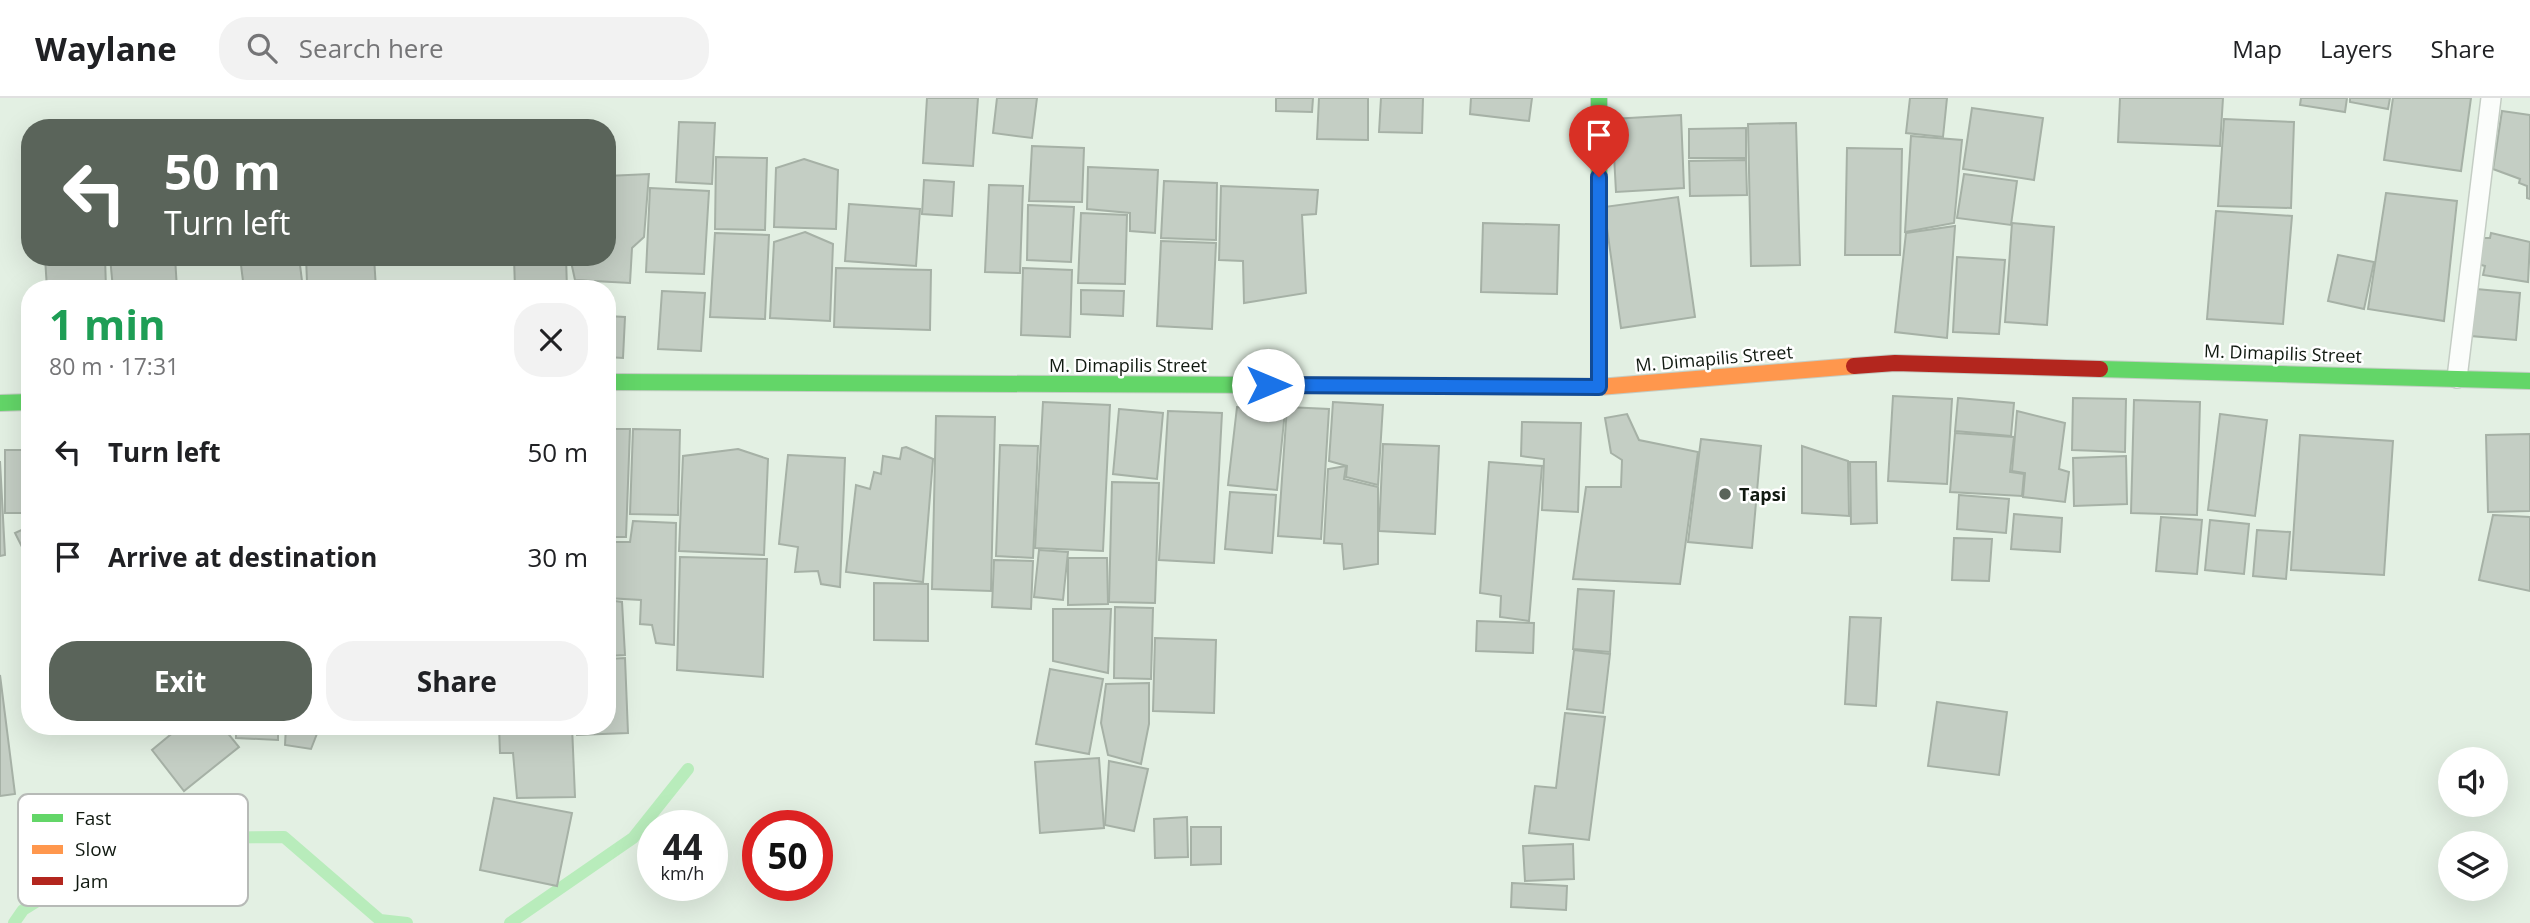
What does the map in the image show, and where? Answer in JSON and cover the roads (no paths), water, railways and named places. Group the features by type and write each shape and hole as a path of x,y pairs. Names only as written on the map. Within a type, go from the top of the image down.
{"main road":[{"path":"1599,98 1599,387"},
{"name":"M. Dimapilis Street","path":"616,382 1599,387 1895,363 2530,380"},
{"path":"0,403 21,402"}],"lane":[{"path":"2457,378 2491,98"}],"waterway":[{"path":"510,923 633,838 688,769"},
{"path":"248,837 284,837 380,920 407,923"},
{"path":"14,923 29,906"}],"place":[{"name":"Tapsi","path":"1725,494"}]}
